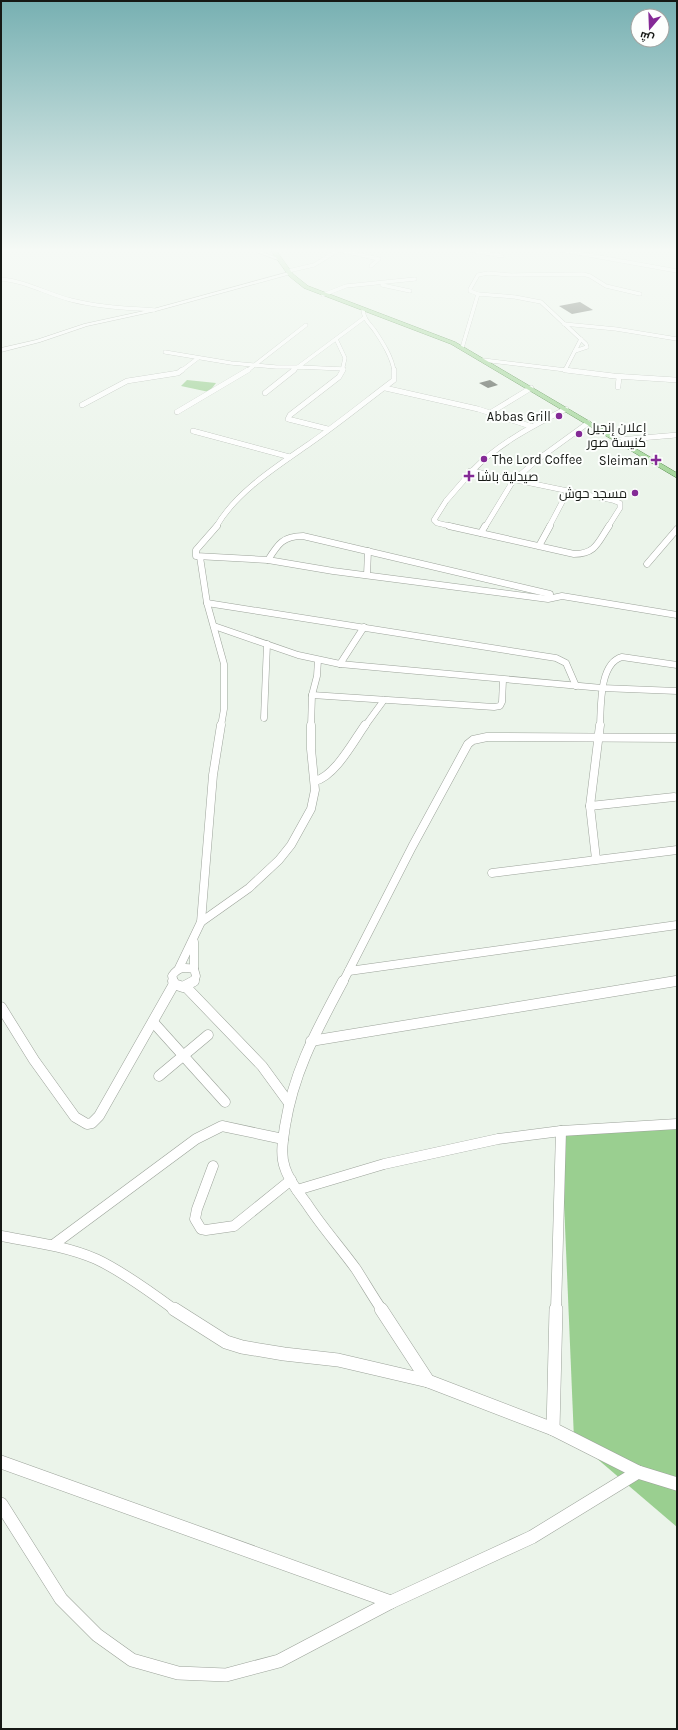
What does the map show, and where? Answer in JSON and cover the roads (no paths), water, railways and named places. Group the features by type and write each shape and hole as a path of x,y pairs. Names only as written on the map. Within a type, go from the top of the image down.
{"main road":[{"path":"419,330 442,338 462,348 677,476"}],"street":[{"path":"1,350 38,341 72,330"},
{"path":"177,412 255,366 266,355 300,330"},
{"path":"265,393 348,330"},
{"path":"374,330 394,368 394,380 310,444 265,474 223,515 215,529 196,550 196,556 218,556 268,560 548,599 562,596"},
{"path":"462,348 467,330"},
{"path":"570,330 586,344 587,347 575,351"},
{"path":"614,330 677,339"},
{"path":"328,430 290,420 288,417 339,377 344,369 346,364 343,352 336,339"},
{"path":"565,370 575,351 576,344 581,339"},
{"path":"165,352 255,366 344,369"},
{"path":"82,405 127,381 178,373 198,358"},
{"path":"483,360 619,377 677,380"},
{"path":"618,387 619,377"},
{"path":"385,388 490,413 530,426"},
{"path":"490,413 531,388"},
{"path":"470,471 620,503 620,508 589,553 580,554 481,534 437,523 434,520 444,504 470,471 484,458 530,426 566,409"},
{"path":"481,534 513,480 588,423"},
{"path":"193,431 290,457"},
{"path":"617,440 677,434"},
{"path":"539,546 568,491"},
{"path":"647,564 677,529"},
{"path":"268,560 282,541 290,536 296,535 368,550 562,596 677,615"},
{"path":"367,575 368,550"},
{"path":"1,1006 34,1060 75,1117 87,1124 92,1123 99,1116 153,1022 174,984 172,976 179,968 194,939 201,922 213,775 224,710 224,664 207,603 200,557"},
{"path":"512,585 518,595"},
{"path":"207,603 556,658 562,660 569,666 576,686"},
{"path":"214,626 318,660 340,664 576,686 677,691"},
{"path":"340,664 364,627"},
{"path":"264,718 267,644"},
{"path":"596,859 590,806 599,738 602,688 610,666 615,659 622,657 677,665"},
{"path":"201,922 249,888 279,860 291,845 311,809 315,790 311,749 312,696 318,676 318,660"},
{"path":"312,696 494,707 500,706 502,702 503,680"},
{"path":"315,780 323,779 332,771 384,700"},
{"path":"428,1380 356,1270 297,1190 285,1169 282,1158 283,1139 289,1103 299,1070 311,1041 349,971 412,847 468,744 473,740 487,737 677,738"},
{"path":"590,806 674,797"},
{"path":"492,873 677,850"},
{"path":"349,971 677,925"},
{"path":"174,984 179,987 186,987 191,985 196,979 194,970 194,939"},
{"path":"179,968 187,966 194,970"},
{"path":"311,1041 677,981"},
{"path":"186,987 262,1066 289,1103"},
{"path":"153,1022 225,1102"},
{"path":"159,1076 208,1035"},
{"path":"297,1190 384,1164 498,1139 561,1132 677,1124"},
{"path":"53,1244 196,1139 222,1126 283,1139"},
{"path":"553,1429 561,1132"},
{"path":"213,1166 197,1209 195,1219 201,1229 206,1230 234,1226 291,1180"},
{"path":"1,1236 53,1244 96,1259 142,1286 178,1312 226,1342 242,1347 284,1354 338,1360 428,1380 553,1429 638,1472 677,1484"},
{"path":"1,1462 391,1602"},
{"path":"1,1504 61,1599 97,1635 132,1660 178,1673 226,1675 279,1661 391,1602 532,1537 638,1472"}],"place":[{"name":"Abbas Grill","path":"559,416"},
{"name":"إعلان إنجيل كنيسة صور","path":"579,434"},
{"name":"The Lord Coffee","path":"484,459"},
{"name":"Sleiman","path":"656,460"},
{"name":"صيدلية باشا","path":"469,476"},
{"name":"مسجد حوش","path":"635,493"}]}
